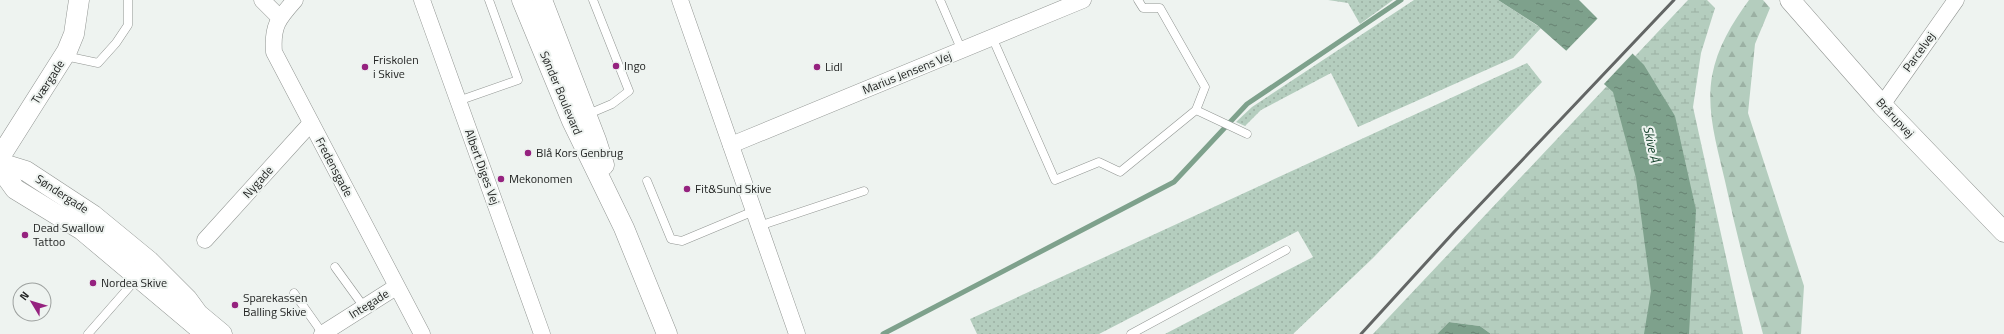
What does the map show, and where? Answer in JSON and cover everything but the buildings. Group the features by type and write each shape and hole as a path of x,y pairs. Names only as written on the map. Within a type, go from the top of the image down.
{"street":[{"name":"Tværgade","path":"0,157 65,56 74,34 79,0"},
{"path":"262,0 279,17 294,0"},
{"name":"Albert Diges Vej","path":"422,0 542,334"},
{"name":"Sønder Boulevard","path":"522,0 579,118 667,334"},
{"name":"Sønder Boulevard","path":"542,0 579,118"},
{"path":"680,0 798,334"},
{"name":"Marius Jensens Vej","path":"731,145 1083,0"},
{"name":"Brårupvej","path":"1790,0 1882,105 2004,232"},
{"name":"Parcelvej","path":"1882,105 1956,0"},
{"name":"Fredensgade","path":"279,17 273,35 274,52 422,334"},
{"name":"Nygade","path":"204,240 311,123"},
{"name":"Søndergade","path":"0,163 26,171 98,218 149,260 187,299 198,314 222,334"},
{"name":"Søndergade","path":"0,168 15,189 82,230 206,334"},
{"name":"Integade","path":"322,334 396,287"},
{"name":"Sønder Boulevard","path":"650,295 663,334"}],"lane":[{"path":"65,56 98,64 116,43 128,25 128,0"},
{"path":"458,101 518,80 490,0"},
{"path":"579,118 612,104 629,91 593,0"},
{"path":"940,0 962,51"},
{"path":"992,37 1055,180 1099,162 1120,172 1196,110 1205,87 1160,8 1143,8 1138,0"},
{"path":"1196,110 1247,134"},
{"path":"647,181 671,239 682,241 757,219 864,191"},
{"path":"1131,334 1286,250"},
{"path":"335,267 364,307"},
{"path":"88,334 139,277"},
{"path":"294,293 322,334"}],"green space":[{"path":"1328,0 1393,0 1360,24 1348,3"},
{"path":"1414,0 1498,0 1541,28 1513,58 1358,127 1331,73 1261,110 1245,126 1236,122 1252,107"},
{"path":"1688,0 1707,0 1715,8 1701,53 1693,107 1743,334 1491,334 1480,326 1449,322 1437,334 1373,334"},
{"path":"1749,0 1763,0 1770,8 1755,44 1748,113 1804,286 1801,334 1763,334 1738,238 1713,128 1710,102 1714,66 1726,36"},
{"path":"1527,63 1542,82 1373,258 1293,334 1165,334 1313,257 1298,231 1099,334 977,334 970,319"}],"water":[{"name":"Skive Å","path":"1498,0 1579,0 1644,65 1675,116 1696,210 1689,334 1644,334 1651,291 1636,178 1613,92 1537,25"},
{"path":"1449,322 1480,326 1491,334 1437,334"}],"pier":[{"path":"1599,17 1634,52 1603,85 1565,52"}],"waterway":[{"path":"883,334 1174,182 1247,104 1401,0"}],"railway":[{"path":"1361,334 1454,232 1674,0"}],"place":[{"name":"Ingo","path":"616,66"},
{"name":"Friskolen i Skive","path":"365,67"},
{"name":"Lidl","path":"817,67"},
{"name":"Blå Kors Genbrug","path":"528,153"},
{"name":"Mekonomen","path":"501,179"},
{"name":"Fit&Sund Skive","path":"687,189"},
{"name":"Dead Swallow Tattoo","path":"25,235"},
{"name":"Nordea Skive","path":"93,283"},
{"name":"Sparekassen Balling Skive","path":"235,305"}]}
